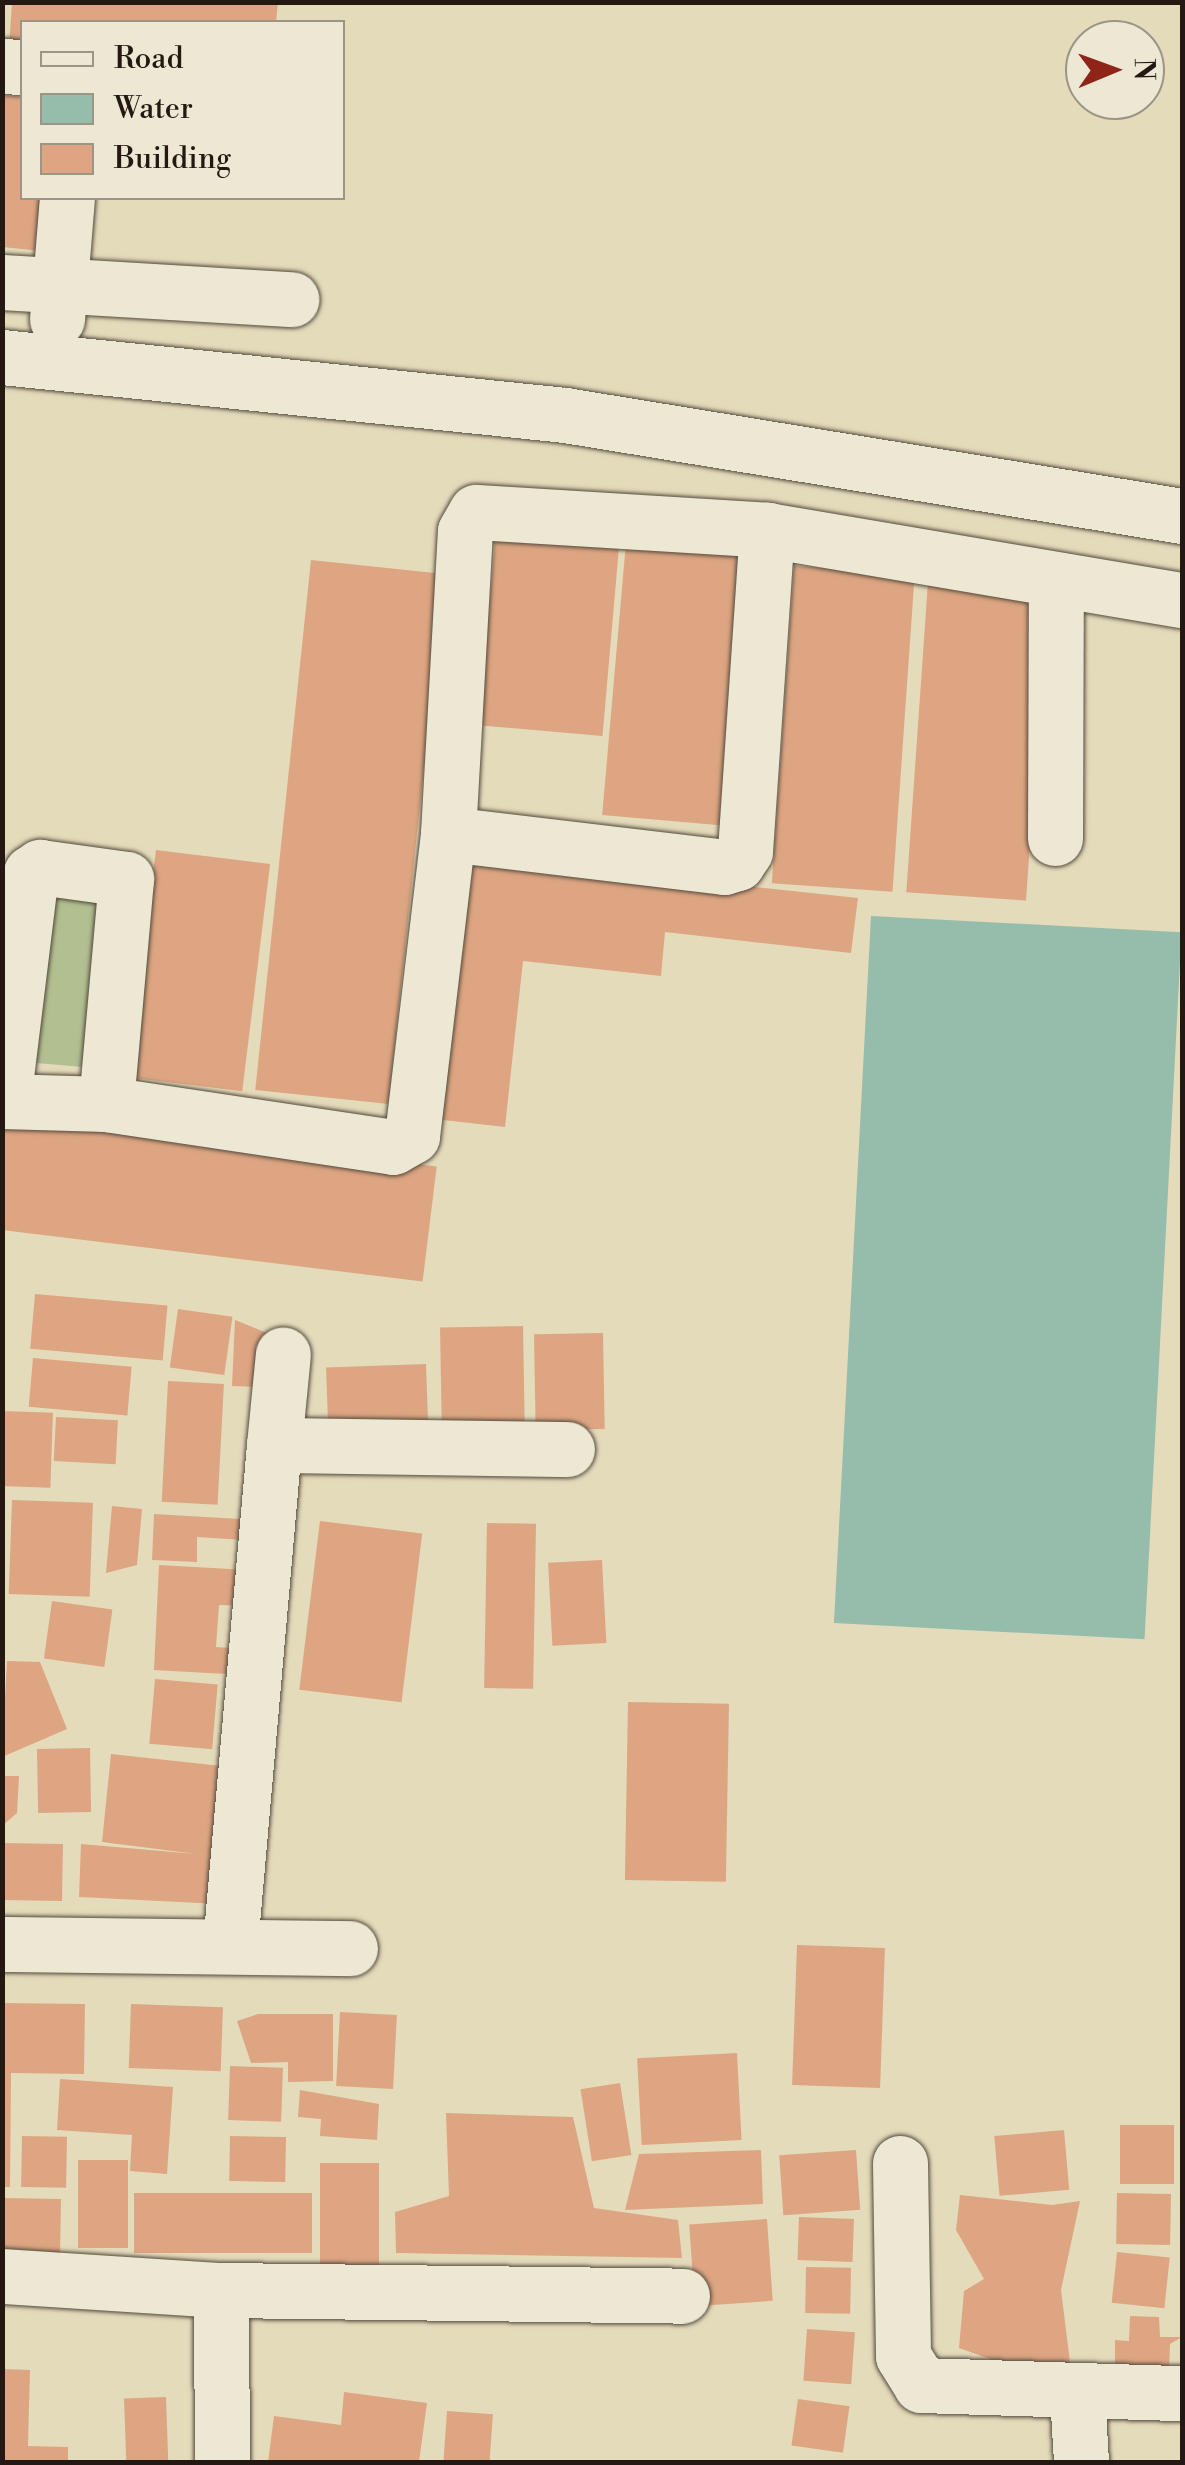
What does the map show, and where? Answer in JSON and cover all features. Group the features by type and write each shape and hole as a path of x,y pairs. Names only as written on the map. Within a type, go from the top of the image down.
{"street":[{"path":"67,200 59,285 28,359 564,415 1182,516"},
{"path":"2,282 292,298"},
{"path":"106,1104 126,879 40,867 30,873 3,1101 106,1104 393,1147 406,1144 412,1136 448,834 465,530 476,512 767,530 1182,600"},
{"path":"448,834 724,867 737,863 744,851 767,530"},
{"path":"1056,580 1056,838"},
{"path":"230,1945 283,1354"},
{"path":"274,1445 568,1450"},
{"path":"2,1944 350,1948"},
{"path":"900,2163 903,2356 910,2375 921,2384 1077,2394 1182,2394"},
{"path":"2,2276 221,2290 682,2296"},
{"path":"221,2290 222,2462"},
{"path":"1077,2394 1081,2462"}],"shaded area":[{"path":"43,889 109,895 94,1068 28,1062"}],"water":[{"path":"871,916 1182,932 1145,1639 834,1623"}],"building":[{"path":"12,2 278,2 276,20 20,20 20,49 9,48"},
{"path":"2,95 20,97 20,200 47,200 42,251 2,247"},
{"path":"497,519 621,530 602,736 479,725"},
{"path":"627,531 751,542 726,826 602,815"},
{"path":"311,560 444,574 389,1104 255,1090"},
{"path":"794,566 915,574 893,892 772,883"},
{"path":"928,582 1048,590 1026,901 906,892"},
{"path":"156,850 270,864 242,1091 128,1077"},
{"path":"461,856 858,898 851,953 665,932 661,976 523,961 505,1127 434,1119"},
{"path":"2,1113 437,1166 423,1282 2,1230"},
{"path":"35,1294 167,1306 163,1360 30,1349"},
{"path":"178,1309 232,1317 224,1375 170,1367"},
{"path":"235,1320 267,1333 265,1387 232,1386"},
{"path":"523,1326 525,1438 442,1439 440,1327"},
{"path":"603,1333 605,1429 536,1430 534,1334"},
{"path":"33,1358 132,1367 127,1415 29,1407"},
{"path":"426,1364 429,1437 329,1440 326,1367"},
{"path":"168,1381 224,1384 218,1505 162,1502"},
{"path":"2,1411 53,1413 50,1488 2,1486"},
{"path":"56,1417 118,1420 116,1464 54,1461"},
{"path":"12,1500 93,1503 90,1597 9,1594"},
{"path":"112,1506 142,1509 137,1565 106,1573"},
{"path":"154,1514 240,1519 244,1540 197,1537 197,1562 152,1560"},
{"path":"320,1521 422,1534 402,1702 299,1690"},
{"path":"487,1523 536,1524 533,1689 484,1688"},
{"path":"602,1560 606,1643 552,1646 548,1563"},
{"path":"159,1565 248,1570 246,1606 219,1605 216,1647 245,1649 244,1675 154,1670"},
{"path":"52,1601 112,1609 104,1667 44,1658"},
{"path":"7,1661 40,1662 67,1729 2,1757"},
{"path":"155,1679 218,1684 212,1749 149,1744"},
{"path":"628,1702 729,1704 726,1882 625,1880"},
{"path":"90,1748 91,1812 38,1813 37,1749"},
{"path":"111,1754 240,1768 219,1904 79,1897 81,1844 196,1854 102,1842"},
{"path":"2,1776 19,1776 17,1813 2,1826"},
{"path":"2,1843 63,1844 62,1901 2,1900"},
{"path":"797,1945 885,1948 880,2088 792,2085"},
{"path":"2,2003 85,2004 84,2074 11,2073 10,2187 2,2187"},
{"path":"131,2004 223,2007 221,2071 129,2068"},
{"path":"340,2012 397,2015 393,2089 336,2086"},
{"path":"258,2014 333,2014 333,2081 288,2082 288,2062 251,2063 237,2021"},
{"path":"737,2053 742,2140 642,2145 637,2058"},
{"path":"230,2066 283,2068 281,2122 228,2120"},
{"path":"60,2079 173,2087 167,2174 130,2171 132,2135 57,2130"},
{"path":"620,2083 631,2155 592,2161 580,2089"},
{"path":"300,2090 379,2104 377,2140 320,2136 321,2119 298,2117"},
{"path":"446,2113 573,2117 594,2208 678,2220 682,2258 396,2253 395,2212 449,2196"},
{"path":"1120,2125 1174,2125 1174,2184 1120,2184"},
{"path":"1064,2130 1069,2190 999,2196 994,2136"},
{"path":"22,2136 67,2137 66,2188 21,2187"},
{"path":"230,2136 286,2137 285,2182 229,2181"},
{"path":"761,2150 763,2204 625,2210 639,2154"},
{"path":"856,2150 860,2210 783,2215 779,2155"},
{"path":"78,2160 128,2160 128,2248 78,2248"},
{"path":"320,2163 379,2163 379,2269 320,2269"},
{"path":"134,2193 312,2193 312,2253 134,2253"},
{"path":"1117,2193 1171,2194 1170,2245 1116,2244"},
{"path":"960,2195 1052,2205 1080,2201 1061,2290 1071,2370 1013,2367 959,2348 964,2291 984,2279 956,2230"},
{"path":"2,2198 61,2199 60,2257 2,2256"},
{"path":"799,2217 854,2219 852,2262 797,2260"},
{"path":"767,2219 773,2301 695,2306 689,2224"},
{"path":"1117,2252 1170,2258 1164,2308 1112,2303"},
{"path":"806,2267 851,2268 850,2314 805,2313"},
{"path":"1130,2316 1159,2317 1160,2337 1182,2337 1170,2344 1169,2373 1115,2373 1115,2340 1129,2341"},
{"path":"807,2329 855,2332 851,2384 803,2381"},
{"path":"2,2369 30,2370 28,2446 68,2447 68,2462 2,2462"},
{"path":"344,2392 427,2403 419,2462 268,2462 274,2416 341,2425"},
{"path":"166,2397 168,2462 126,2462 124,2398"},
{"path":"798,2399 849,2406 843,2453 791,2446"},
{"path":"447,2411 493,2414 490,2462 443,2462"}]}
